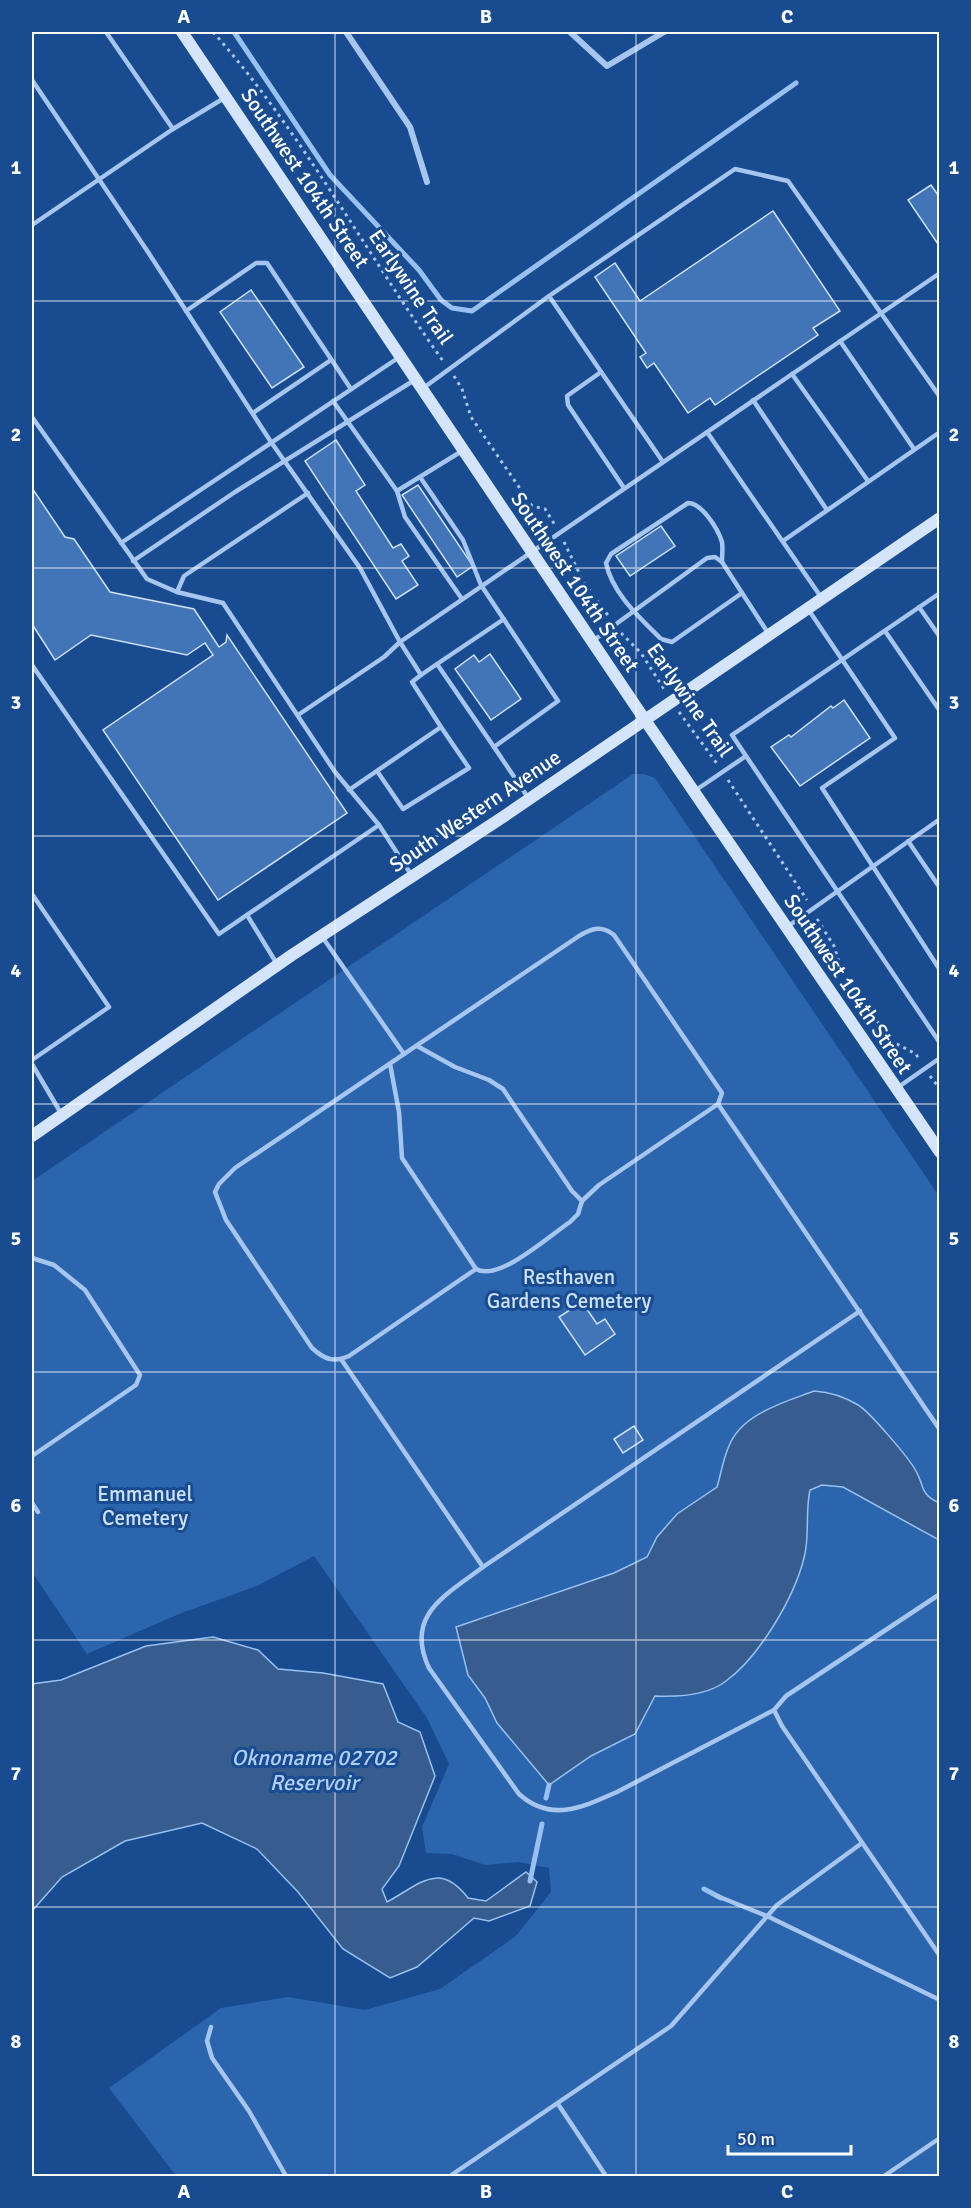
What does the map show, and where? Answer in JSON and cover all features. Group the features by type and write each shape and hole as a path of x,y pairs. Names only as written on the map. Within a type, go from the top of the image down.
{"main road":[{"name":"Southwest 104th Street","path":"182,32 531,552 939,1152"},
{"name":"South Western Avenue","path":"32,1136 278,965 529,799 939,518"}],"street":[{"path":"346,32 410,127 427,182"},
{"path":"570,32 608,66 664,32"}],"lane":[{"path":"106,32 173,129"},
{"path":"32,81 271,442 360,568 400,642 421,675"},
{"path":"32,225 173,129 226,97"},
{"path":"133,561 235,492 348,422 450,370 549,296 735,169 788,181 939,397"},
{"path":"186,311 256,263 267,263 351,389"},
{"path":"298,715 384,657 400,642 462,598 939,273"},
{"path":"549,296 663,462"},
{"path":"840,341 914,449"},
{"path":"121,543 401,357"},
{"path":"253,414 331,360"},
{"path":"601,372 567,396 568,405 624,488"},
{"path":"792,374 868,482"},
{"path":"933,387 939,382"},
{"path":"753,400 827,510"},
{"path":"333,401 397,491 405,517 462,598"},
{"path":"32,417 147,579 177,592 224,603 298,715 349,789 379,825 412,876"},
{"path":"707,432 822,599"},
{"path":"783,541 939,432"},
{"path":"397,491 463,450"},
{"path":"420,477 463,540 481,585 558,701 494,747"},
{"path":"177,592 184,576 308,494"},
{"path":"722,562 723,545 720,536 698,506 688,502 607,558 609,576 633,611 661,639 672,642 742,593"},
{"path":"592,642 707,558 715,558 722,562 770,635"},
{"path":"939,593 732,735 836,893 939,1043"},
{"path":"919,607 939,637"},
{"path":"808,609 895,738 822,788 939,969"},
{"path":"377,771 403,809 468,768 412,682 504,619"},
{"path":"885,631 939,711"},
{"path":"437,664 529,799"},
{"path":"32,665 219,934 379,825"},
{"path":"349,789 441,727"},
{"path":"693,791 746,756"},
{"path":"786,928 939,819"},
{"path":"908,842 939,888"},
{"path":"32,894 109,1007 32,1062 62,1115"},
{"path":"247,915 278,965"},
{"path":"390,1064 399,1112 402,1158 476,1269 483,1273 491,1273 507,1266 570,1222 578,1214 582,1201 599,1185 718,1104 722,1093 620,942 608,930 601,927 579,936 235,1168 219,1184 215,1192 226,1220 312,1348 326,1358 341,1359 476,1269"},
{"path":"321,936 404,1054"},
{"path":"417,1046 503,1089 572,1191 582,1201"},
{"path":"896,1089 939,1058"},
{"path":"718,1104 939,1430"},
{"path":"32,1258 60,1268 85,1290 140,1375 136,1385 32,1456"},
{"path":"860,1311 483,1567 434,1606 424,1621 420,1644 429,1668 519,1794 536,1808 549,1810 575,1808 592,1803 774,1710 786,1696 939,1594"},
{"path":"341,1359 483,1567"},
{"path":"32,1503 38,1512"},
{"path":"774,1710 782,1726 939,1956"},
{"path":"450,2176 671,2026 777,1905 862,1843"},
{"path":"717,1896 767,1916 939,2001"},
{"path":"211,2026 207,2041 212,2058 249,2111 286,2176"},
{"path":"558,2104 606,2176"},
{"path":"884,2176 939,2138"}],"path":[{"name":"Earlywine Trail","path":"213,32 234,55 272,107 450,370 462,389 471,417 532,506 545,509 584,583 615,625 641,653 672,702 723,772 834,946 841,969 884,1032 891,1041 916,1054 939,1089"}],"green space":[{"name":"Resthaven Gardens Cemetery","path":"633,774 644,774 655,778 939,1196 939,2176 176,2176 109,2088 221,2008 288,1997 365,2010 440,1989 516,1936 551,1892 549,1868 518,1862 485,1865 452,1854 426,1853 422,1827 449,1764 427,1718 314,1556 257,1586 179,1614 87,1654 32,1572 32,1181"}],"water":[{"path":"814,1391 836,1395 858,1405 871,1416 897,1446 916,1471 925,1493 939,1503 939,1540 843,1487 822,1485 810,1490 806,1550 799,1574 774,1626 751,1657 726,1681 710,1690 683,1696 655,1696 635,1734 591,1756 549,1785 497,1723 485,1698 468,1675 456,1627 614,1573 647,1557 657,1537 677,1514 717,1487 729,1446 743,1425 765,1411"},
{"name":"Oknoname 02702 Reservoir","path":"213,1637 258,1650 278,1669 323,1673 383,1684 398,1722 420,1732 435,1776 399,1866 382,1889 387,1902 419,1883 438,1878 448,1880 468,1898 486,1901 526,1872 537,1882 530,1906 489,1921 474,1918 417,1967 390,1978 343,1949 298,1892 257,1849 202,1823 125,1841 62,1877 32,1911 32,1684 61,1680 146,1646"}],"building":[{"path":"931,185 940,198 940,247 908,200"},
{"path":"773,211 840,311 813,328 818,335 715,405 710,398 688,413 654,363 647,368 640,357 646,353 595,277 615,263 640,301"},
{"path":"251,290 304,367 272,388 220,312"},
{"path":"336,440 365,485 356,491 393,548 401,544 409,556 402,561 418,585 396,599 305,461"},
{"path":"418,485 473,566 457,577 402,495"},
{"path":"32,488 65,537 74,539 110,592 194,609 219,647 226,642 227,635 347,813 218,900 103,730 213,655 205,643 187,655 91,635 55,660 32,624"},
{"path":"661,526 675,546 630,576 616,556"},
{"path":"490,654 521,699 491,720 455,669 474,655 479,662"},
{"path":"844,700 870,738 800,786 771,747 789,735 791,737 831,706 833,708"},
{"path":"582,1302 597,1324 605,1319 615,1334 585,1355 559,1317"},
{"path":"634,1426 643,1440 623,1453 614,1439"}],"waterway":[{"path":"234,32 330,175 419,270 441,300 452,308 472,311 796,83"},
{"path":"546,1798 549,1785"},
{"path":"530,1881 542,1824"},
{"path":"704,1889 721,1898"}],"park label":[{"name":"Emmanuel Cemetery","path":"145,1506"}]}
